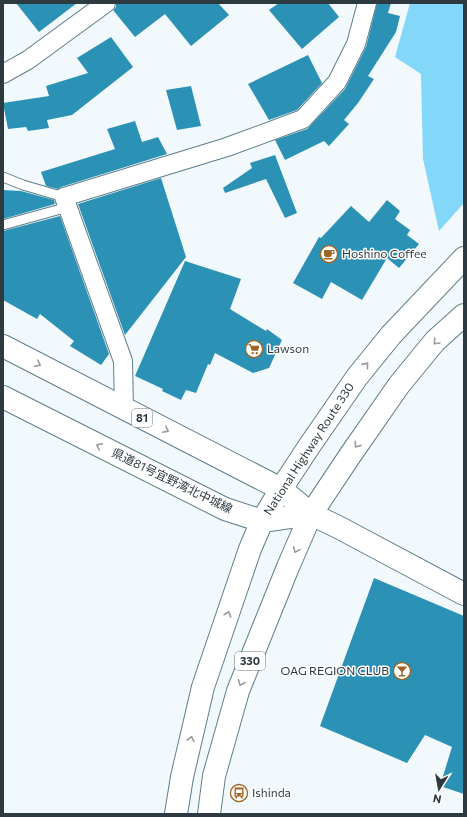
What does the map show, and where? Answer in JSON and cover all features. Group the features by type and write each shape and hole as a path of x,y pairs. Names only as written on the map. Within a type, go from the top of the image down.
{"main road":[{"name":"National Highway Route 330","path":"176,814 182,777 203,688 250,549 262,520 356,377 391,335 464,258"},
{"name":"330","path":"208,814 214,776 238,691 311,514 399,385 436,341 464,315"},
{"name":"81","path":"3,346 281,489 311,514"},
{"name":"県道81号宜野湾北中城線","path":"3,397 225,509 262,520 311,514"},
{"path":"311,514 464,594"}],"street":[{"path":"3,74 28,60 106,3"},
{"path":"124,409 123,361 66,202 227,147 303,119 337,82 356,44 367,3"}],"lane":[{"path":"3,177 66,202"},
{"path":"3,225 66,202"}],"shaded area":[{"path":"410,3 464,3 464,203 439,231 423,159 421,74 395,57"}],"building":[{"path":"16,3 77,3 39,32"},
{"path":"116,3 218,3 229,15 191,46 165,14 135,37 113,10 116,7"},
{"path":"279,3 328,3 339,17 302,49 269,10"},
{"path":"377,3 391,3 388,13 400,16 396,32 368,76 374,79 358,103 344,120 349,124 329,146 324,141 285,160 275,140 307,129 345,89 366,47"},
{"path":"111,37 133,67 72,115 47,120 49,128 28,131 26,127 8,129 3,103 49,96 46,86 88,73 77,58"},
{"path":"308,55 322,83 297,110 269,120 248,84"},
{"path":"191,86 201,126 177,130 166,90"},
{"path":"135,121 142,142 158,137 167,154 58,189 46,186 41,172 115,149 107,129"},
{"path":"275,155 297,213 285,218 266,179 225,193 223,188 252,168 250,163"},
{"path":"161,178 186,257 125,335 78,204"},
{"path":"3,190 21,191 54,200 55,204 3,219"},
{"path":"387,200 400,211 395,219 410,230 407,235 419,244 399,268 387,258 362,300 331,282 322,299 293,283 319,237 321,238 351,206 369,222"},
{"path":"60,216 109,354 101,365 70,346 74,341 40,314 37,319 3,300 3,231"},
{"path":"185,261 241,279 230,309 266,331 267,329 282,340 269,368 253,373 215,353 210,365 208,364 196,393 186,390 181,400 162,391 163,389 135,376"},
{"name":"OAG REGION CLUB","path":"374,578 464,616 464,794 440,786 452,747 425,735 407,763 320,726"}],"place":[{"name":"Hoshino Coffee","path":"329,254"},
{"name":"Lawson","path":"254,349"},
{"name":"OAG REGION CLUB","path":"402,671"},
{"name":"Ishinda","path":"239,793"}]}
